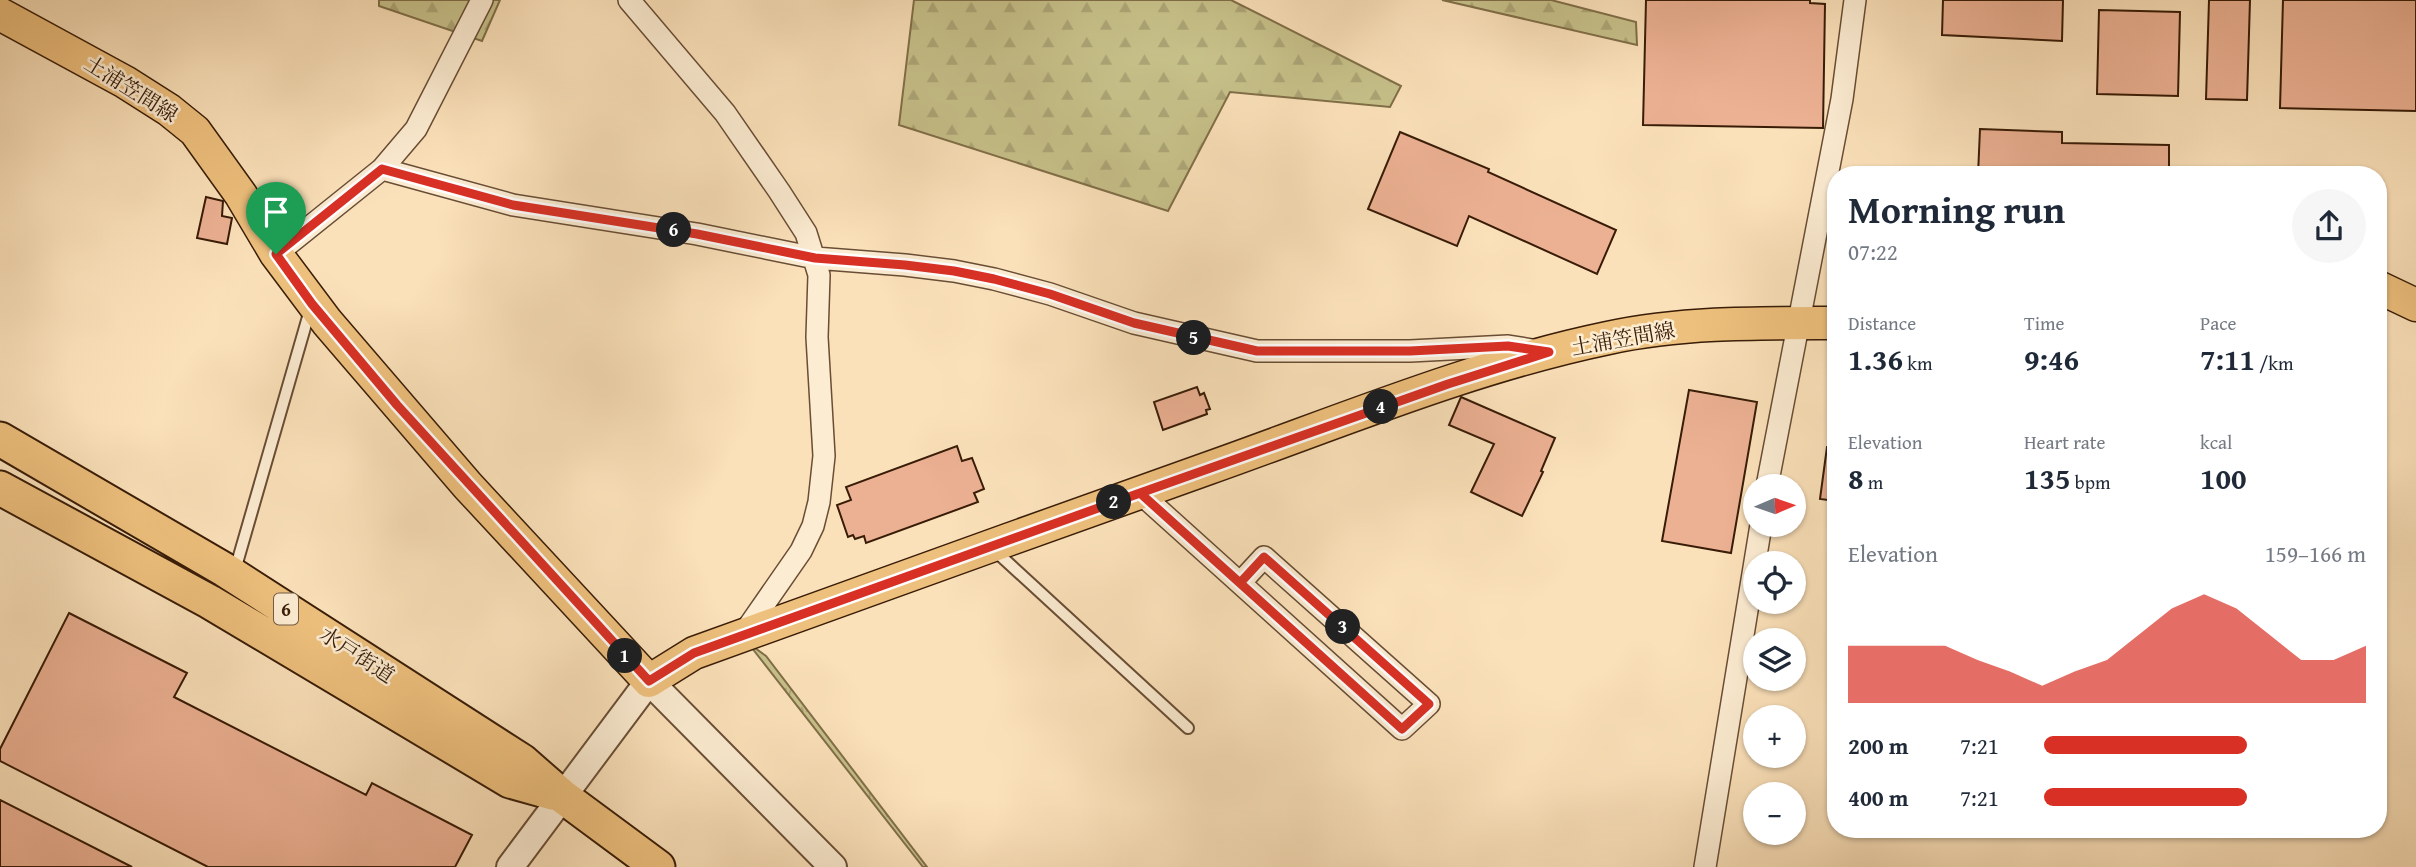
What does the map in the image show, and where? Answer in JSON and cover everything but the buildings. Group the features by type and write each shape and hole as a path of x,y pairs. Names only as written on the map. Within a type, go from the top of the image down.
{"highway":[{"name":"水戸街道","path":"0,439 233,575 522,761 562,796 658,867"},
{"name":"水戸街道","path":"0,488 210,602 510,781 562,796"}],"main road":[{"name":"土浦笠間線","path":"0,13 125,82 169,110 195,131 217,159 276,254 312,304 459,476 649,681 694,653 1448,384 1549,352 1610,338 1681,328 1827,323"},
{"path":"2387,291 2416,305"}],"street":[{"path":"276,254 382,169 416,129 482,0"},
{"path":"629,0 725,113 806,233 815,258 818,275 817,337 824,456 819,502 813,526 801,551 742,636"},
{"path":"1829,166 1842,99 1855,0"},
{"path":"382,169 513,205 697,234 815,258 905,265 994,279 1050,294 1134,323 1257,351 1410,351 1508,346 1549,352"},
{"path":"1769,474 1827,175"},
{"path":"1140,493 1402,729 1429,704 1264,557 1240,583"},
{"path":"1705,867 1759,537"},
{"path":"510,867 649,681 833,867"}],"lane":[{"path":"233,575 312,304"},
{"path":"990,547 1188,728"}],"green space":[{"path":"379,0 500,0 482,41 379,6"},
{"path":"914,0 1231,0 1401,86 1390,107 1230,92 1168,211 899,125"},
{"path":"1442,0 1551,0 1636,22 1637,45"},
{"path":"748,643 766,656 927,867 923,867"}],"route":[{"path":"276,254 312,304 397,405 468,486 649,681 694,653 1140,493 1402,729 1429,704 1264,557 1240,583 1140,493 1448,384 1549,352 1508,346 1410,351 1257,351 1134,323 1050,294 994,279 905,265 815,258 697,234 513,205 382,169 276,254"}]}
